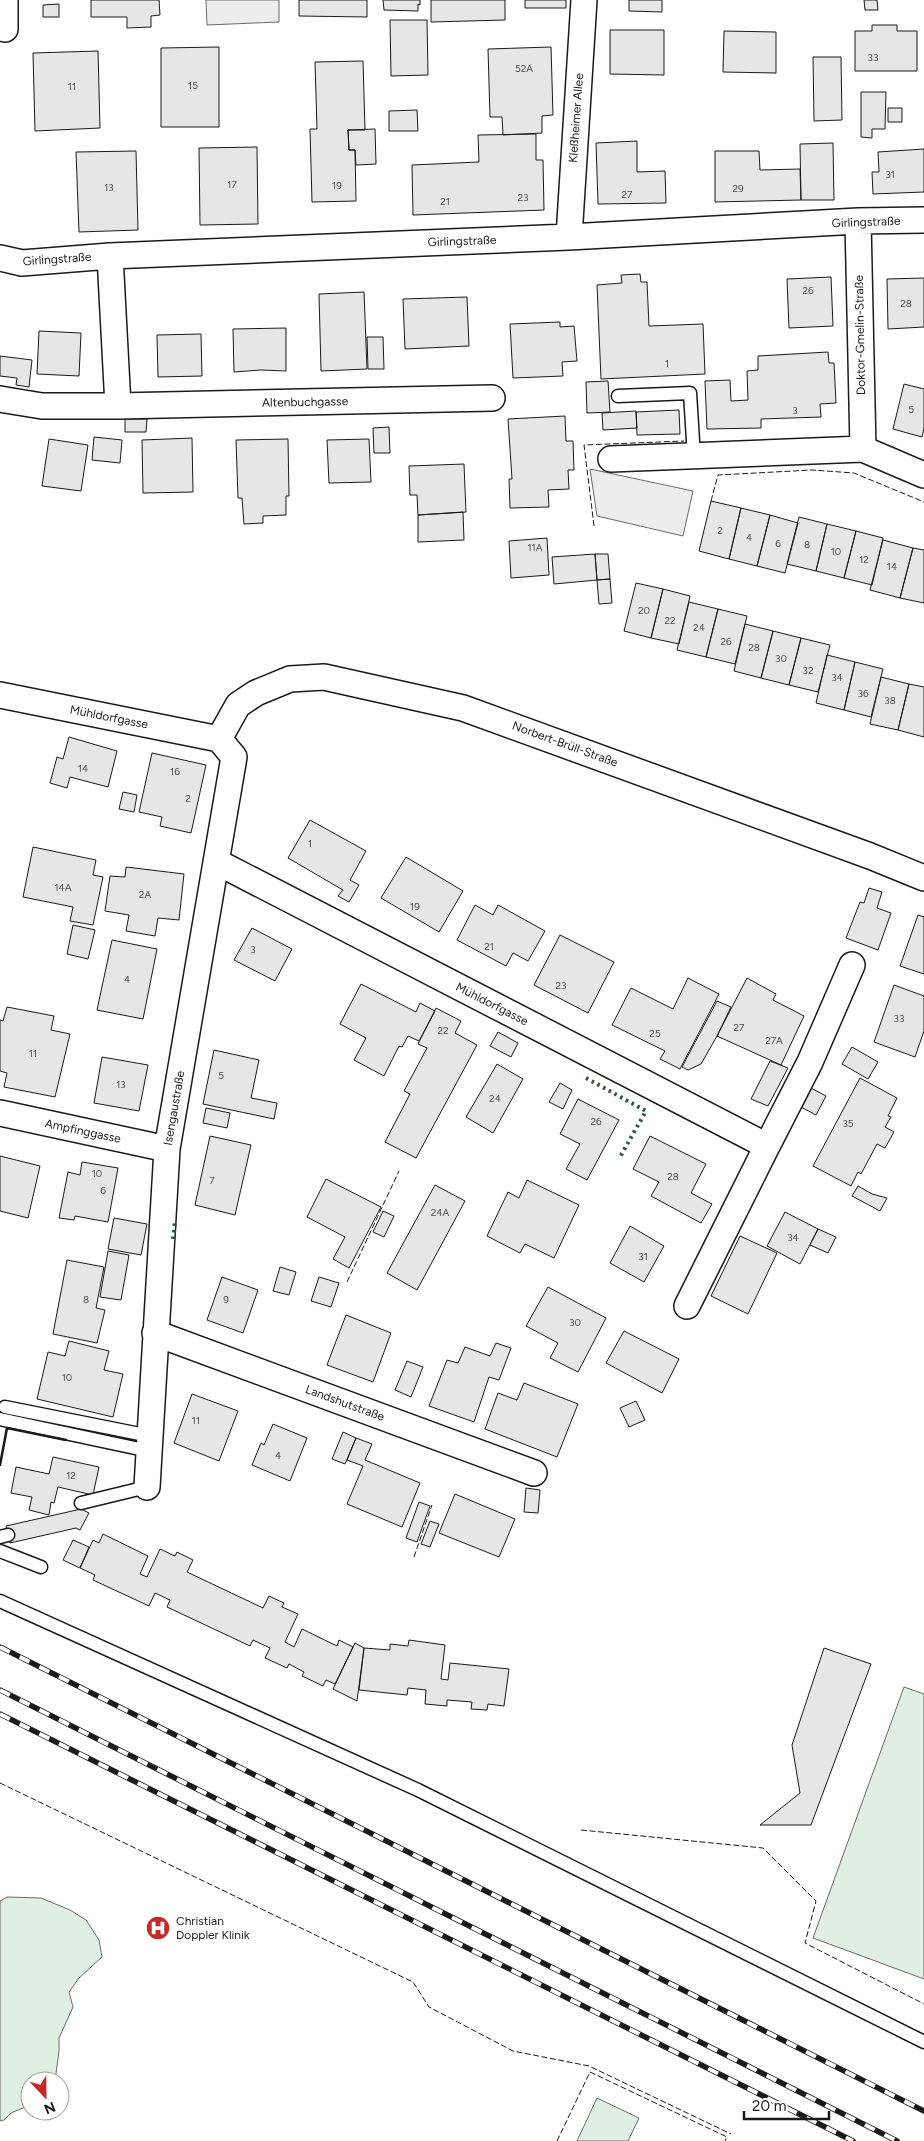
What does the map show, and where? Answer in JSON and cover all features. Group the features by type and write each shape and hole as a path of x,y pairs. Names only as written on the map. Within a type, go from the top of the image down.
{"street":[{"path":"5,0 6,29"},
{"name":"Kleßheimer Allee","path":"569,237 584,0"},
{"name":"Girlingstraße","path":"0,258 22,263 110,256 569,237 858,221 924,220"},
{"name":"Doktor-Gmelin-Straße","path":"858,221 863,449"},
{"path":"110,256 118,406"},
{"name":"Altenbuchgasse","path":"0,399 42,406 118,406 492,398"},
{"path":"611,459 863,449 924,475"},
{"name":"Norbert-Brüll-Straße","path":"219,739 238,705 256,693 290,679 324,676 464,708 870,856 924,878"},
{"name":"Mühldorfgasse","path":"0,695 219,739"},
{"name":"Isengaustraße","path":"147,1486 167,1149 234,758 219,739"},
{"name":"Mühldorfgasse","path":"217,862 767,1146"},
{"path":"687,1306 810,1062 852,965"},
{"name":"Ampfinggasse","path":"0,1113 167,1149"},
{"name":"Landshutstraße","path":"155,1333 534,1473"}],"lane":[{"path":"618,396 690,393 694,457"},
{"path":"3,1413 150,1444"},
{"path":"81,1503 147,1486"},
{"path":"0,1551 41,1567"},
{"path":"0,1601 418,1790 924,2042"}],"green space":[{"path":"904,1687 924,1694 924,1979 813,1938"},
{"path":"7,1897 41,1898 70,1910 86,1920 99,1940 102,1957 79,1978 69,1992 73,2007 59,2038 56,2071 20,2071 20,2109 0,2121 0,1901"},
{"path":"597,2098 639,2118 628,2141 577,2141"}],"shaded area":[{"path":"206,0 279,0 279,22 207,25"},
{"path":"590,469 693,491 683,536 597,516"}],"building":[{"path":"91,0 159,0 160,15 151,16 151,27 127,28 127,17 91,17"},
{"path":"299,0 367,0 367,17 299,16"},
{"path":"383,0 420,0 420,5 418,4 418,11 384,10"},
{"path":"431,0 505,0 505,20 431,22"},
{"path":"525,0 566,0 566,8 525,8"},
{"path":"629,0 662,0 662,12 629,11"},
{"path":"864,0 877,0 878,10 865,10"},
{"path":"59,4 59,17 43,17 43,5"},
{"path":"390,20 427,20 428,75 391,76"},
{"path":"872,25 897,25 897,31 917,31 917,71 855,71 855,31 872,31"},
{"path":"610,30 664,30 664,75 610,74"},
{"path":"724,31 776,32 776,73 723,72"},
{"path":"219,47 219,127 161,127 161,48"},
{"path":"551,47 553,115 542,116 542,133 503,135 502,117 490,117 488,49"},
{"path":"98,51 100,128 35,131 33,53"},
{"path":"813,57 841,57 842,120 814,121"},
{"path":"363,61 365,130 348,130 349,150 355,150 356,201 312,202 310,129 317,129 315,62"},
{"path":"861,92 886,92 885,129 872,129 872,138 861,137"},
{"path":"888,108 902,108 902,122 888,122"},
{"path":"417,110 418,131 389,131 389,111"},
{"path":"375,129 376,164 356,165 355,150 349,150 348,130"},
{"path":"536,134 536,160 543,160 544,210 413,215 412,165 479,162 478,135"},
{"path":"637,141 637,172 665,171 666,203 598,204 596,143"},
{"path":"833,143 834,200 801,200 800,144"},
{"path":"257,147 258,224 200,225 199,148"},
{"path":"924,149 924,192 873,194 872,172 879,172 878,152"},
{"path":"136,151 138,230 79,232 76,152"},
{"path":"715,151 759,151 760,170 800,169 801,200 715,202"},
{"path":"640,274 641,282 647,282 649,326 703,324 705,374 601,379 597,285 622,283 621,275"},
{"path":"831,277 833,326 789,328 787,279"},
{"path":"924,278 924,327 888,329 887,279"},
{"path":"364,292 367,369 321,371 319,294"},
{"path":"467,297 469,346 405,349 403,299"},
{"path":"560,322 560,327 574,326 577,361 562,362 563,376 513,378 510,324"},
{"path":"286,328 286,371 234,372 233,329"},
{"path":"39,331 81,333 79,376 37,374"},
{"path":"201,334 202,376 158,377 157,335"},
{"path":"367,337 383,337 384,369 368,369"},
{"path":"828,352 829,363 834,363 836,403 820,404 821,417 761,419 761,428 707,429 705,381 730,380 731,401 748,400 747,371 758,370 758,356"},
{"path":"0,356 32,360 29,387 16,385 17,378 0,376"},
{"path":"608,381 610,412 587,413 586,382"},
{"path":"904,384 924,389 924,428 922,437 893,429"},
{"path":"679,410 680,434 637,435 636,412"},
{"path":"636,411 637,428 603,430 602,413"},
{"path":"565,416 566,441 573,441 574,470 568,470 569,489 548,490 549,507 510,508 509,479 512,479 508,419"},
{"path":"125,419 147,419 146,432 125,432"},
{"path":"389,427 390,453 374,453 373,428"},
{"path":"94,437 122,440 120,463 92,460"},
{"path":"192,438 193,492 143,493 142,440"},
{"path":"49,439 88,445 81,491 42,486"},
{"path":"288,439 289,496 286,496 286,515 263,516 263,523 244,524 242,498 238,498 236,440"},
{"path":"369,439 371,482 329,483 327,440"},
{"path":"464,464 466,512 418,515 417,495 410,495 409,466"},
{"path":"711,501 741,508 729,559 699,551"},
{"path":"741,508 770,515 757,566 729,559"},
{"path":"463,512 464,540 418,542 418,515"},
{"path":"770,515 798,523 785,573 757,566"},
{"path":"799,517 827,524 816,571 787,564"},
{"path":"827,524 856,531 844,578 816,571"},
{"path":"856,531 883,538 872,585 844,578"},
{"path":"547,538 549,575 511,578 509,541"},
{"path":"883,540 913,548 900,598 870,590"},
{"path":"913,548 924,550 924,603 900,598"},
{"path":"595,554 608,554 610,579 597,580"},
{"path":"595,554 597,580 554,584 552,557"},
{"path":"610,579 612,603 599,604 597,580"},
{"path":"636,583 663,589 651,638 624,631"},
{"path":"663,589 690,596 679,644 651,638"},
{"path":"689,602 718,609 706,657 677,650"},
{"path":"718,609 747,616 735,664 706,657"},
{"path":"745,624 773,631 761,678 734,671"},
{"path":"773,631 801,638 789,685 761,678"},
{"path":"801,638 830,645 818,692 789,685"},
{"path":"827,655 855,662 844,710 816,703"},
{"path":"855,662 883,669 871,717 844,710"},
{"path":"881,677 909,684 898,730 870,724"},
{"path":"909,684 924,687 924,737 898,730"},
{"path":"69,737 117,751 108,787 70,777 67,788 50,783 57,757 63,759"},
{"path":"152,753 206,765 191,833 160,826 162,817 139,812"},
{"path":"123,792 137,795 134,812 119,809"},
{"path":"310,820 366,851 350,880 359,885 349,902 338,896 343,890 288,858"},
{"path":"33,847 96,860 93,875 103,877 93,925 70,921 73,907 23,897"},
{"path":"406,857 463,891 439,932 381,898"},
{"path":"126,867 184,874 179,920 158,918 155,936 126,931 129,915 105,911 110,876 125,877"},
{"path":"869,888 882,892 877,908 891,913 878,950 846,938 860,902 864,903"},
{"path":"475,905 493,915 498,905 545,931 528,961 513,953 506,966 457,940"},
{"path":"918,915 924,917 924,974 900,966"},
{"path":"73,925 95,930 88,959 67,954"},
{"path":"252,928 292,949 275,981 234,960"},
{"path":"560,935 614,962 588,1013 534,985"},
{"path":"112,940 157,949 143,1019 97,1010"},
{"path":"688,978 719,994 680,1069 660,1059 665,1051 612,1025 631,988 673,1009"},
{"path":"747,978 776,994 773,1000 804,1016 781,1065 717,1036"},
{"path":"361,984 416,1012 420,1003 435,1011 419,1041 408,1036 402,1047 399,1046 384,1076 354,1060 366,1038 340,1024"},
{"path":"894,985 924,996 924,1031 915,1057 874,1042"},
{"path":"717,1001 731,1007 701,1064 688,1070 682,1067"},
{"path":"7,1007 54,1016 51,1030 70,1034 55,1097 4,1087 7,1073 0,1071 0,1020 3,1021"},
{"path":"436,1008 461,1021 455,1033 477,1045 416,1158 385,1142 410,1094 404,1091 427,1048 418,1044"},
{"path":"498,1032 518,1043 511,1057 490,1046"},
{"path":"852,1047 878,1062 868,1079 842,1064"},
{"path":"214,1050 259,1060 251,1098 277,1103 274,1119 203,1104"},
{"path":"102,1057 148,1065 139,1111 94,1103"},
{"path":"770,1061 788,1068 768,1106 751,1099"},
{"path":"497,1064 523,1079 493,1133 466,1117"},
{"path":"860,1078 897,1098 888,1116 891,1117 885,1127 894,1132 885,1148 877,1144 861,1174 858,1172 851,1186 813,1166"},
{"path":"560,1083 572,1090 563,1109 549,1102"},
{"path":"809,1087 826,1096 816,1115 799,1106"},
{"path":"578,1099 619,1120 587,1180 566,1169 580,1144 560,1134"},
{"path":"206,1108 230,1113 227,1128 203,1123"},
{"path":"210,1136 251,1145 235,1215 195,1205"},
{"path":"650,1136 706,1164 691,1193 712,1204 701,1223 651,1196 659,1182 633,1169"},
{"path":"0,1156 40,1166 28,1218 0,1211"},
{"path":"82,1162 118,1168 108,1222 75,1216 74,1220 59,1218 68,1172 80,1175"},
{"path":"326,1179 381,1207 349,1268 333,1259 345,1237 307,1217"},
{"path":"527,1180 579,1205 554,1258 525,1244 520,1253 487,1236 508,1192 519,1198"},
{"path":"435,1185 465,1201 417,1290 387,1273"},
{"path":"858,1186 872,1194 887,1198 880,1211 852,1196"},
{"path":"383,1211 394,1216 384,1237 373,1232"},
{"path":"785,1212 818,1229 800,1264 767,1246"},
{"path":"114,1218 147,1224 141,1255 108,1249"},
{"path":"630,1226 664,1246 644,1282 610,1263"},
{"path":"818,1229 836,1237 828,1253 810,1245"},
{"path":"740,1236 777,1253 748,1314 711,1296"},
{"path":"108,1251 129,1255 121,1300 100,1297"},
{"path":"67,1260 104,1267 96,1308 105,1310 97,1343 53,1334"},
{"path":"280,1267 296,1272 289,1295 273,1291"},
{"path":"222,1277 258,1290 243,1333 207,1320"},
{"path":"319,1277 339,1283 331,1307 311,1301"},
{"path":"548,1287 606,1318 578,1372 550,1358 558,1343 526,1326"},
{"path":"346,1315 391,1333 373,1382 327,1365"},
{"path":"624,1331 679,1359 662,1393 606,1363"},
{"path":"69,1341 109,1351 104,1370 123,1374 113,1417 37,1399 48,1352 65,1356"},
{"path":"496,1343 511,1348 499,1380 489,1377 474,1422 429,1406 447,1360 458,1363 465,1347 490,1356"},
{"path":"407,1361 423,1367 411,1397 395,1390"},
{"path":"524,1383 578,1404 557,1457 485,1429 498,1393 517,1400"},
{"path":"192,1394 238,1411 219,1461 174,1443"},
{"path":"636,1401 645,1420 629,1427 620,1408"},
{"path":"273,1424 307,1438 290,1481 252,1465 261,1443 264,1445"},
{"path":"343,1432 356,1438 345,1464 332,1459"},
{"path":"356,1438 372,1444 365,1460 420,1483 402,1527 347,1504 363,1466 347,1460"},
{"path":"53,1457 99,1467 93,1495 58,1487 54,1503 51,1502 49,1515 29,1510 32,1497 11,1493 16,1467 49,1474"},
{"path":"526,1488 540,1490 538,1513 524,1512"},
{"path":"455,1494 515,1519 499,1557 439,1533"},
{"path":"419,1502 430,1506 417,1542 406,1538"},
{"path":"81,1509 89,1513 80,1530 76,1528 10,1543 6,1526"},
{"path":"430,1521 439,1524 430,1547 421,1544"},
{"path":"103,1534 148,1556 140,1574 147,1577 160,1549 175,1556 177,1552 193,1560 187,1572 263,1608 269,1596 284,1603 282,1607 298,1614 285,1642 294,1647 302,1629 337,1646 339,1640 353,1647 335,1684 326,1680 323,1686 302,1676 304,1672 289,1664 287,1668 265,1658 270,1648 253,1640 250,1646 167,1607 170,1600 155,1593 149,1606 93,1580 95,1575 80,1568 93,1540 99,1543"},
{"path":"73,1540 89,1547 80,1568 63,1560"},
{"path":"409,1640 445,1645 441,1679 448,1680 450,1663 509,1669 504,1706 488,1704 487,1710 471,1709 472,1702 447,1700 447,1706 425,1704 426,1690 408,1688 407,1695 359,1690 364,1648 390,1650 390,1644 408,1646"},
{"path":"355,1643 364,1648 357,1701 333,1689"},
{"path":"824,1648 871,1664 811,1825 760,1825 800,1793 792,1745"}],"railway":[{"path":"0,1647 924,2111"},
{"path":"0,1690 897,2141"},
{"path":"0,1714 853,2141"}],"hedge":[{"path":"586,1078 646,1111 620,1157"},
{"path":"173,1239 175,1221"}],"fence":[{"path":"594,526 584,445 684,441"},
{"path":"711,501 718,475 812,470 854,473 924,502"},
{"path":"347,1282 399,1171"},
{"path":"414,1557 432,1505"},
{"path":"0,1783 413,1982 429,2007 513,2051 589,2066 731,2134"},
{"path":"581,1830 763,1848 816,1901 805,1943 924,2004"},
{"path":"557,2141 590,2072 727,2137 725,2141"}],"wall":[{"path":"0,1465 7,1428 66,1440"}],"place":[{"name":"Christian Doppler Klinik","path":"158,1928"}]}
